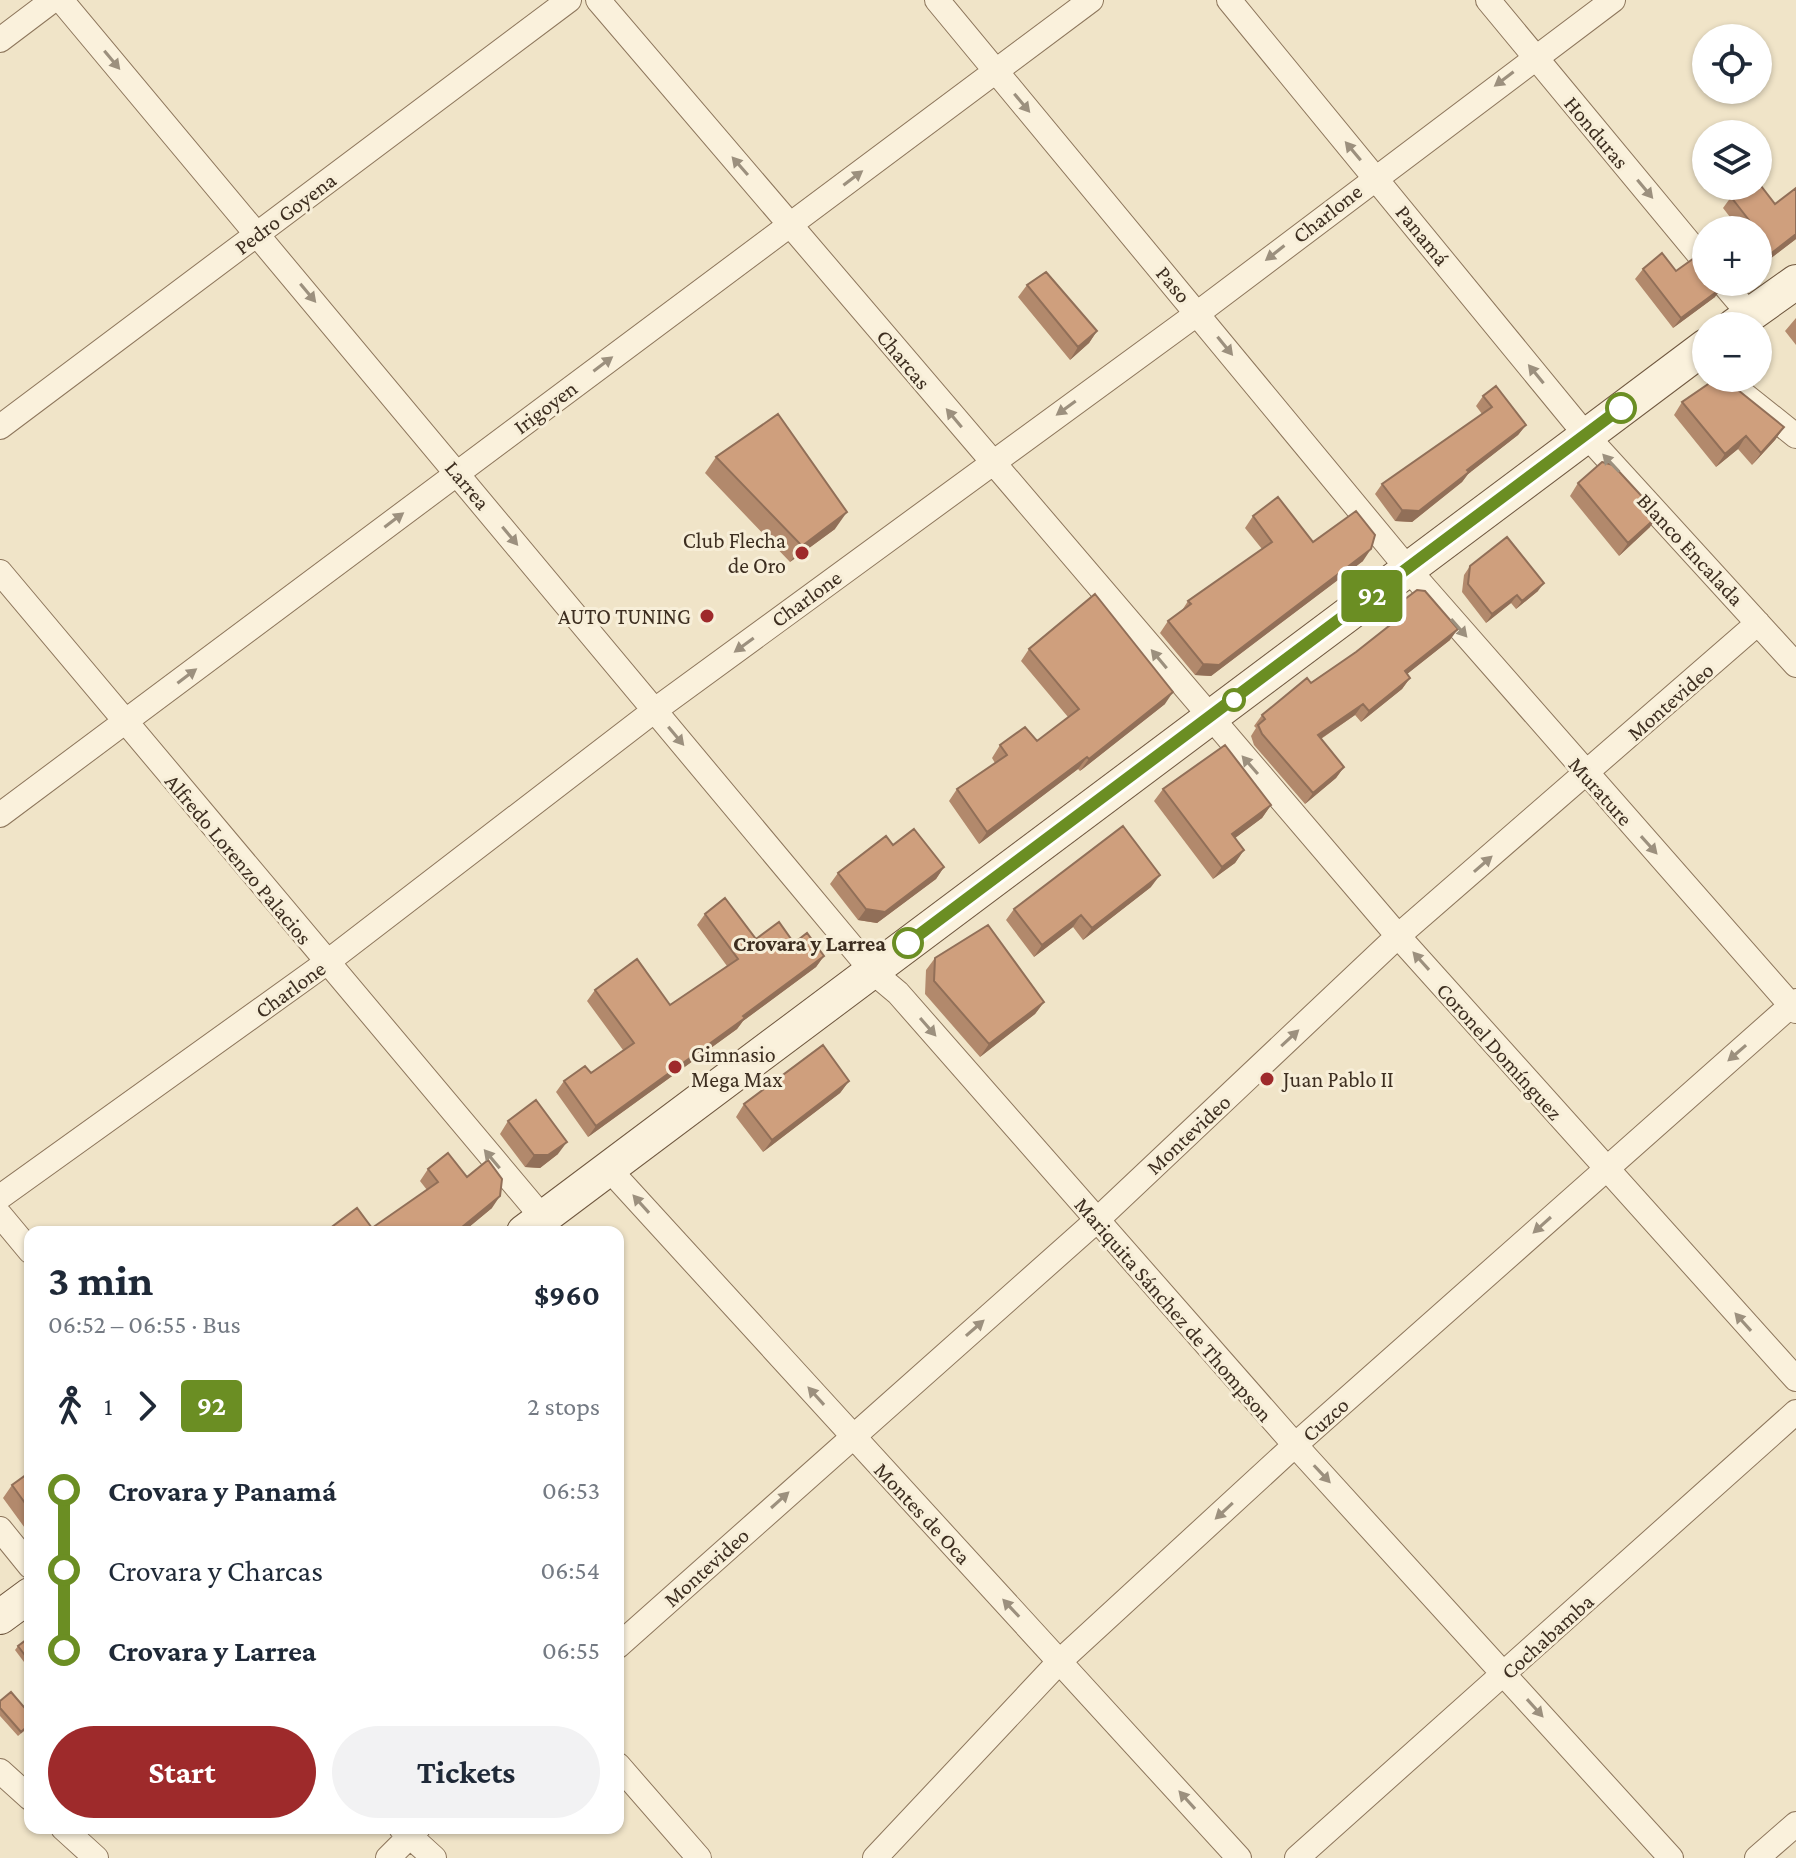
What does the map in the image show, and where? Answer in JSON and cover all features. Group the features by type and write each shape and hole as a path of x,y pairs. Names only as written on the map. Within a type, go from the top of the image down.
{"main road":[{"path":"1754,312 1796,282"},
{"path":"534,1225 1585,434 1692,361"},
{"path":"0,1617 24,1599"}],"street":[{"path":"0,40 53,0"},
{"name":"Larrea","path":"61,0 873,972"},
{"name":"Pedro Goyena","path":"0,427 569,0"},
{"name":"Charcas","path":"598,0 1209,718"},
{"name":"Paso","path":"937,0 1408,569"},
{"name":"Irigoyen","path":"0,815 1091,0"},
{"name":"Panamá","path":"1229,0 1585,434"},
{"name":"Honduras","path":"1488,0 1692,246"},
{"name":"Charlone","path":"0,1197 326,963 655,710 1198,313 1534,56 1613,0"},
{"path":"1741,392 1796,436"},
{"name":"Blanco Encalada","path":"1585,434 1796,665"},
{"name":"Murature","path":"1408,569 1586,775 1794,1006"},
{"name":"Alfredo Lorenzo Palacios","path":"0,572 326,963 534,1225"},
{"name":"Montevideo","path":"624,1641 1096,1221 1398,936 1758,623"},
{"name":"Coronel Domínguez","path":"1209,718 1398,936 1796,1379"},
{"name":"Mariquita Sánchez de Thompson","path":"873,972 898,993 1295,1445 1671,1858"},
{"name":"Cuzco","path":"875,1858 1060,1661 1295,1445 1605,1169 1794,1006"},
{"name":"Montes de Oca","path":"608,1168 1239,1858"},
{"path":"0,1215 24,1244"},
{"name":"Cochabamba","path":"1297,1858 1796,1412"},
{"path":"0,1529 24,1559"},
{"path":"0,1771 24,1793"},
{"path":"624,1772 699,1858"},
{"path":"1757,1858 1796,1824"},
{"path":"70,1834 96,1858"},
{"path":"388,1858 407,1834"},
{"path":"412,1834 434,1858"}],"building":[{"path":"1796,188 1796,234 1772,253 1772,216 1746,216 1733,200 1772,200 1775,204"},
{"path":"1662,253 1676,271 1692,260 1692,296 1711,296 1681,318 1643,269"},
{"path":"1046,272 1097,331 1078,347 1027,285"},
{"path":"1496,386 1526,425 1419,511 1402,510 1382,484 1492,407 1483,396"},
{"path":"1697,392 1740,392 1784,427 1761,453 1746,436 1725,454 1682,402"},
{"path":"778,414 847,512 802,546 716,457"},
{"path":"1602,462 1613,465 1659,515 1628,543 1578,483"},
{"path":"1278,497 1313,542 1356,511 1375,535 1371,549 1219,665 1203,664 1168,621 1191,604 1188,601 1272,542 1253,516"},
{"path":"1507,537 1544,583 1522,601 1517,595 1492,614 1468,584 1470,566"},
{"path":"1417,590 1425,591 1458,629 1405,671 1410,678 1369,711 1363,704 1318,735 1344,767 1313,793 1262,734 1258,725 1265,719 1262,715 1307,678 1311,683 1399,618 1392,609"},
{"path":"1095,594 1173,692 1089,759 1087,757 987,832 957,789 1007,755 1000,745 1025,727 1037,741 1079,709 1029,649"},
{"path":"1225,745 1271,805 1232,834 1244,850 1222,867 1163,789"},
{"path":"1123,826 1160,875 1092,928 1081,915 1042,945 1014,909"},
{"path":"914,829 944,867 885,912 866,909 838,873 886,836 893,845"},
{"path":"725,898 756,939 779,922 794,943 807,933 824,956 743,1016 745,1018 596,1126 564,1081 585,1066 591,1073 634,1043 595,990 637,959 670,1005 738,959 705,914"},
{"path":"988,925 1044,1002 989,1044 934,981 935,958"},
{"path":"823,1045 849,1081 772,1140 744,1104"},
{"path":"536,1100 567,1142 548,1155 534,1155 508,1121"},
{"path":"448,1153 467,1177 488,1160 502,1179 500,1196 463,1226 375,1226 438,1182 428,1169"},
{"path":"357,1208 370,1226 333,1226"},
{"path":"24,1476 24,1502 12,1485"},
{"path":"11,1692 24,1707 24,1729 21,1732 0,1708 0,1701"}],"bus line":[{"name":"92","path":"908,943 1621,408"}],"place":[{"name":"Club Flecha de Oro","path":"802,553"},
{"name":"AUTO TUNING","path":"707,616"},
{"name":"Crovara y Larrea","path":"908,943"},
{"name":"Gimnasio Mega Max","path":"675,1067"},
{"name":"Juan Pablo II","path":"1267,1079"}]}
